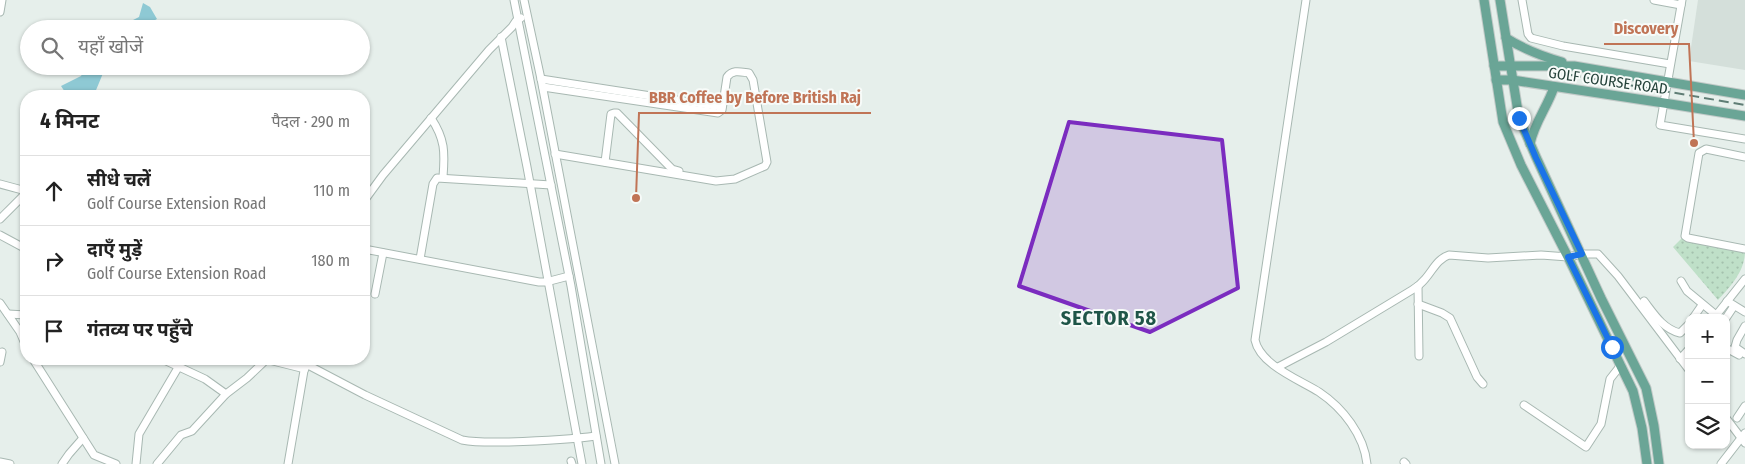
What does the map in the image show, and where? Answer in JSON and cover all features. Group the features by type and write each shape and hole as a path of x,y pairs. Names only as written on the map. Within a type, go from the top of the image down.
{"main road":[{"path":"1484,0 1503,122 1521,164 1633,391 1648,464"},
{"path":"1500,0 1519,118 1601,298 1646,388 1659,464"},
{"path":"1506,38 1523,49 1574,66"},
{"name":"GOLF COURSE ROAD","path":"1494,66 1574,66 1745,95"},
{"name":"GOLF COURSE ROAD","path":"1496,80 1512,80 1745,116"},
{"path":"1530,144 1533,131 1554,87"}],"street":[{"path":"0,12 2,0"},
{"path":"514,0 569,276 601,464"},
{"path":"524,0 542,83 615,464"},
{"path":"1306,0 1255,336 1256,345 1259,351 1278,368 1319,392 1334,404 1358,433 1365,449 1367,464"},
{"path":"1522,0 1528,34 1531,38 1563,46 1670,64"},
{"path":"1654,0 1681,2 1660,125 1745,139"},
{"path":"370,193 501,37 518,19 528,15"},
{"path":"501,37 582,464"},
{"path":"542,83 682,104 721,113 727,77 730,73 734,71 751,75 766,165 735,179 716,181 555,154"},
{"path":"605,162 611,114 617,113 672,169 683,175"},
{"path":"431,118 440,130 444,144 443,177"},
{"path":"1745,157 1706,149 1699,152 1685,236 1745,249"},
{"path":"420,259 433,184 437,178 530,183 551,186"},
{"path":"0,184 20,190"},
{"path":"0,219 20,198"},
{"path":"0,235 20,246"},
{"path":"370,251 539,282 569,276"},
{"path":"375,294 383,253"},
{"path":"1278,368 1326,342 1418,286 1427,278 1438,261 1449,255 1479,258 1541,255 1568,257 1582,254 1598,254 1604,259 1685,365"},
{"path":"1717,314 1745,279"},
{"path":"1681,282 1687,291 1713,314"},
{"path":"1418,286 1419,356"},
{"path":"1644,302 1669,329 1680,333 1685,328"},
{"path":"1726,302 1745,312"},
{"path":"0,303 20,332"},
{"path":"1418,304 1450,318 1482,384"},
{"path":"1696,314 1702,305"},
{"path":"1729,314 1734,306"},
{"path":"8,314 20,315"},
{"path":"1745,326 1735,347 1745,354"},
{"path":"1730,350 1745,358"},
{"path":"0,362 2,352"},
{"path":"1680,359 1685,353"},
{"path":"1524,405 1586,446 1601,424 1610,379 1621,364"},
{"path":"37,365 96,456 116,464"},
{"path":"157,464 181,435 192,431 226,394 248,378 260,365"},
{"path":"288,464 306,365"},
{"path":"308,365 365,395 462,440 482,442 577,439 596,436"},
{"path":"136,464 138,436 179,366 205,379 226,394"},
{"path":"1737,418 1745,406"},
{"path":"1721,464 1744,440 1730,423"},
{"path":"62,464 83,438"},
{"path":"0,462 10,464"}],"highlighted area":[{"path":"1069,122 1222,140 1238,288 1150,332 1019,286"}],"shaded area":[{"path":"1698,0 1745,0 1745,70 1689,61"}],"green space":[{"path":"1682,238 1745,251 1740,272 1718,300 1673,247"}],"water":[{"path":"143,3 150,7 157,19 133,20 139,17"},
{"path":"102,75 96,90 64,90 61,86 81,76"}],"railway":[{"path":"1571,75 1745,105"}],"place":[{"name":"Discovery","path":"1694,143"},
{"name":"BBR Coffee by Before British Raj","path":"636,198"}],"district":[{"name":"SECTOR 58","path":"1109,318"}],"route":[{"path":"1519,118 1582,254 1568,257 1612,347"}]}
